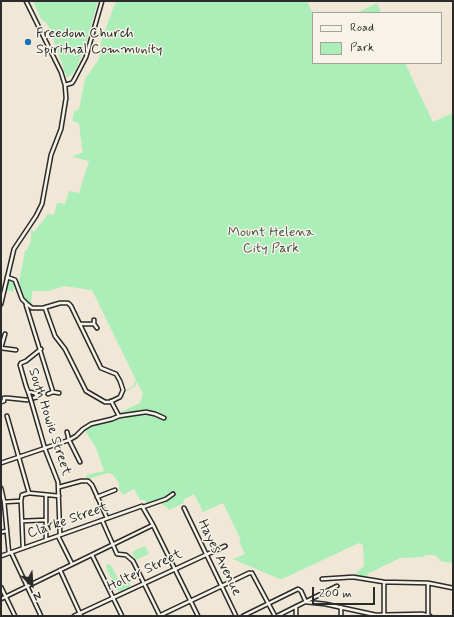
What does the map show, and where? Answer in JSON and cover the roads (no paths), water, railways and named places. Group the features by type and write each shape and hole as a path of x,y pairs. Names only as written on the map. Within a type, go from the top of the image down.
{"street":[{"path":"1,304 15,246 36,216 42,204 52,155 61,129 66,102 65,85 58,65 26,1"},
{"path":"65,85 72,83 86,58 102,1"},
{"path":"7,277 15,280 21,296 32,308 45,308 63,302 68,303 101,368 116,374 121,383 123,390 120,397 112,401 105,402 86,391 66,350 54,335 45,308"},
{"path":"26,303 53,392"},
{"path":"30,317 32,308"},
{"path":"94,320 94,324 97,328"},
{"path":"80,324 94,324"},
{"path":"5,334 1,348 16,350"},
{"name":"South Howie Street","path":"41,349 20,365 44,449 58,482 59,535"},
{"path":"48,394 53,392 59,393"},
{"path":"1,402 4,401 4,398 27,400 37,397 35,393 29,393"},
{"path":"112,401 119,416"},
{"path":"1,463 69,440 91,424 119,416 146,412 164,418"},
{"path":"7,416 20,457 29,493"},
{"path":"67,432 69,440 80,462"},
{"path":"59,488 87,480 92,485 107,518"},
{"path":"1,488 10,553 41,616"},
{"path":"97,497 115,490"},
{"path":"23,548 22,495 29,493 59,496"},
{"name":"Clarke Street","path":"1,556 166,498 173,494"},
{"path":"46,495 46,540"},
{"path":"4,502 21,501"},
{"path":"143,506 198,616"},
{"name":"Hayes Avenue","path":"184,508 236,616"},
{"path":"22,521 46,520"},
{"path":"102,520 117,554 126,555 131,559 160,616 249,573 254,574 276,616 337,586"},
{"path":"1,599 153,525"},
{"path":"1,532 7,531"},
{"path":"59,535 72,564"},
{"name":"Holter Street","path":"74,616 80,615 113,597 225,546"},
{"path":"92,555 122,616"},
{"path":"60,570 80,615"},
{"path":"322,579 353,577 384,582 428,583 453,588"},
{"path":"384,582 384,616"},
{"path":"306,602 316,602 384,616 422,614 428,616 428,583"},
{"path":"1,587 15,616"},
{"path":"243,616 298,589 301,591 306,602"},
{"path":"296,607 296,616"},
{"path":"341,607 341,616"}],"place":[{"name":"Freedom Church Spiritual Community","path":"28,42"}],"park label":[{"name":"Mount Helena City Park","path":"271,242"}]}
